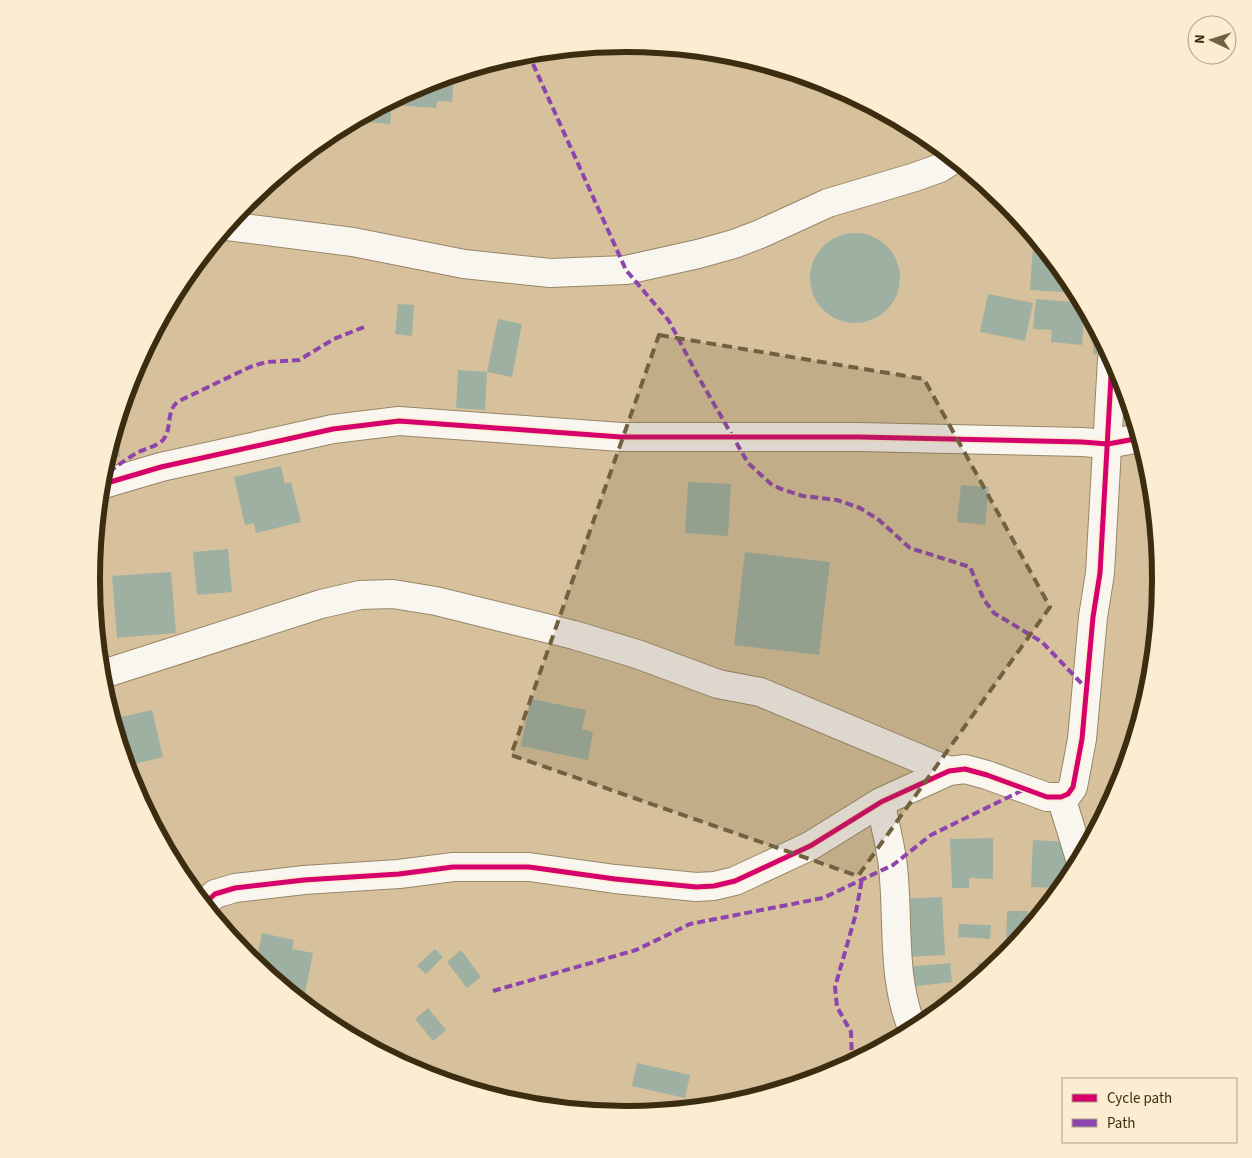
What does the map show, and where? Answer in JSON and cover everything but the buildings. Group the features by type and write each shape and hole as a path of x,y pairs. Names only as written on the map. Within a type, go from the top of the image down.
{"street":[{"path":"235,227 353,242 464,264 550,273 626,270 734,244 828,203 915,177 940,168 949,162"},
{"path":"206,898 234,888 304,880 399,874 453,867 529,866 615,880 696,887 714,886 735,880 810,846 881,802 949,771 965,769 1027,788 1047,797 1061,797 1068,794 1073,787 1082,739 1093,617 1100,572 1111,376"},
{"path":"109,482 161,467 324,431 399,421 622,436 868,437 1108,444 1134,439"},
{"path":"108,672 321,604 360,595 393,594 436,601 574,635 637,654 718,684 760,692 949,771"},
{"path":"1061,797 1077,850"},
{"path":"881,802 893,865 895,944 900,980 910,1022"}],"highlighted area":[{"path":"659,335 924,379 1050,607 858,876 511,755"}],"marked path":[{"path":"532,61 626,270 669,321 748,463 771,484 781,489 803,496 837,500 860,508 879,520 910,548 970,567 984,600 994,613 1042,642 1086,688"},
{"path":"111,470 138,452 163,440 168,430 172,409 179,401 250,367 266,362 299,360 334,339 364,327"},
{"path":"493,991 636,950 690,924 823,898 893,865 931,835 1027,788"},
{"path":"852,1054 851,1032 837,1007 835,987 855,917 862,879"}],"cycle path":[{"path":"208,900 215,894 235,888 304,880 399,874 453,867 529,867 615,879 696,887 714,886 735,881 810,846 881,802 949,771 965,769 1047,797 1061,797 1068,794 1073,787 1082,739 1093,617 1100,573 1111,376"},
{"path":"109,482 161,467 333,429 399,421 621,437 859,437 1108,444 1134,439"}]}
